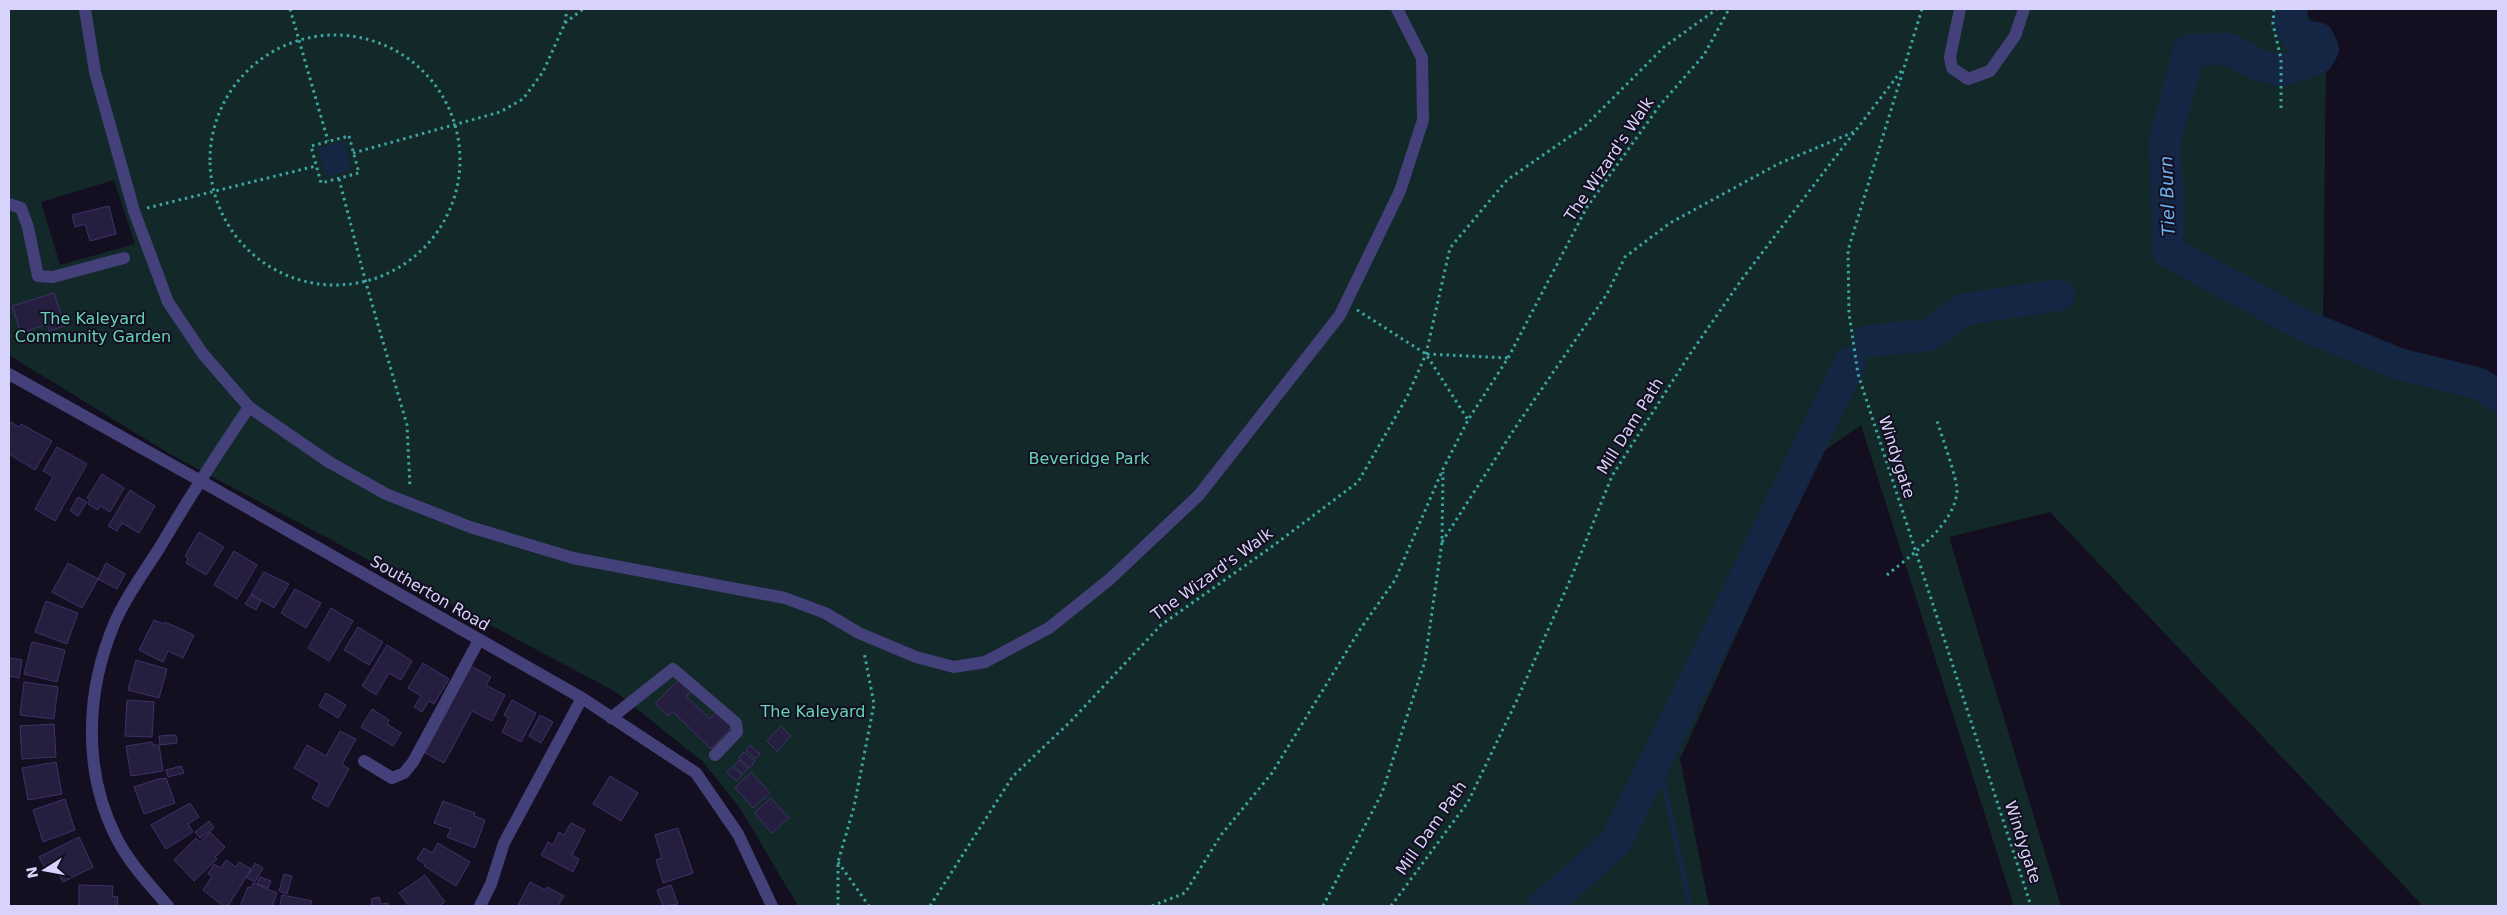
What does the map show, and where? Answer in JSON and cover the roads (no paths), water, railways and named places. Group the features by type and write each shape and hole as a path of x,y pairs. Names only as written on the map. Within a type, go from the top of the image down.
{"street":[{"path":"85,9 95,72 134,211 168,302 203,354 249,407 328,462 386,494 470,527 572,558 785,598 825,613 859,633 916,657 954,667 985,662 1049,628 1110,579 1199,495 1340,316 1400,191 1423,120 1422,58 1397,9"},
{"path":"1960,9 1950,57 1952,68 1968,79 1990,71 2015,36 2024,9"},
{"path":"9,204 21,208 28,227 38,276 53,277 124,258"},
{"name":"Southerton Road","path":"9,374 582,698 696,774 738,834 772,906"},
{"path":"168,906 130,860 116,838 104,807 96,778 91,742 91,707 100,665 116,620 199,480 249,407"},
{"path":"364,761 392,778 404,773 413,762 479,640"},
{"path":"611,718 673,669 736,723 737,732 715,755"},
{"path":"480,906 491,884 504,843 582,698"}],"water":[{"path":"344,141 351,170 326,177 318,148"}],"waterway":[{"name":"Tiel Burn","path":"2292,9 2289,22 2296,35 2318,38 2323,49 2318,58 2283,70 2260,66 2228,49 2189,50 2165,142 2169,252 2303,325 2399,364 2480,384 2498,396"},
{"path":"1869,341 1929,335 1965,309 2059,295"},
{"path":"1544,906 1616,842 1850,363"},
{"path":"1658,756 1690,906"}],"park label":[{"name":"The Kaleyard Community Garden","path":"93,327"},
{"name":"Beveridge Park","path":"1089,458"},
{"name":"The Kaleyard","path":"813,711"}]}
